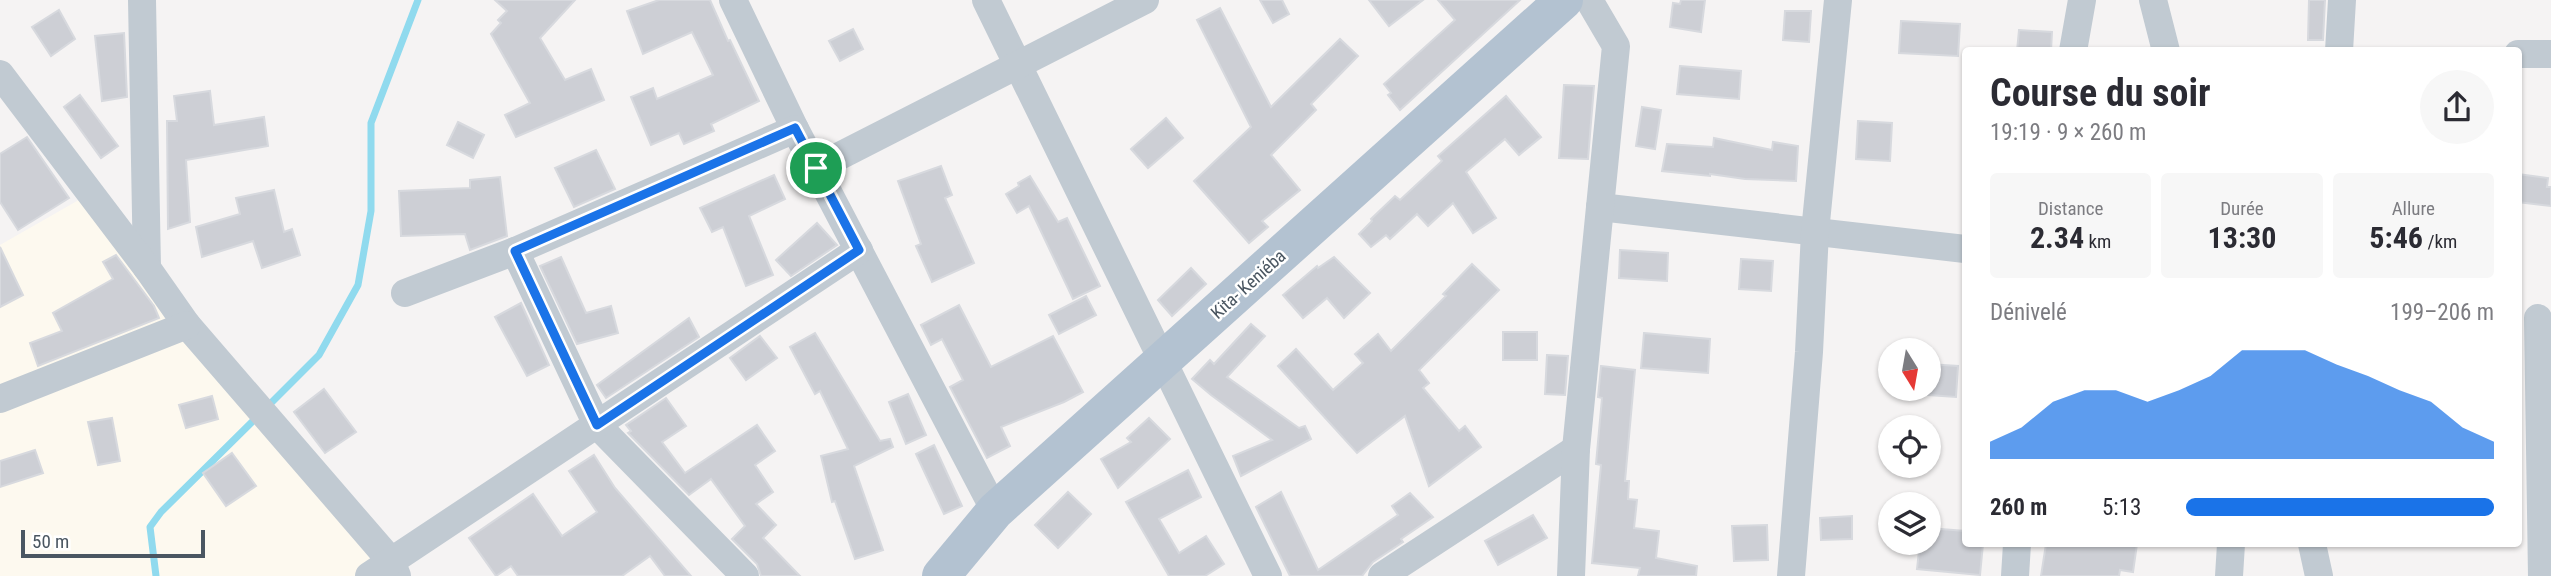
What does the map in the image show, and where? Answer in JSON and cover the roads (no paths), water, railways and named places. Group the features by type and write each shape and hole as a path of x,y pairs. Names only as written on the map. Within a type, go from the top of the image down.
{"main road":[{"name":"Kita- Keniéba","path":"941,576 995,511 1564,0"}],"street":[{"path":"142,0 147,268"},
{"path":"733,0 795,128 995,511"},
{"path":"986,0 1268,576"},
{"path":"816,168 1145,0"},
{"path":"1571,576 1576,449 1616,46 1589,0"},
{"path":"1791,576 1809,352 1815,232 1839,0"},
{"path":"2074,47 2081,0"},
{"path":"2153,0 2165,47"},
{"path":"2339,47 2342,0"},
{"path":"2522,54 2551,54"},
{"path":"0,74 187,325 386,571 597,425 859,250"},
{"path":"405,293 515,251 795,128"},
{"path":"1600,207 1962,250"},
{"path":"515,251 597,425 745,576"},
{"path":"2536,318 2542,576"},
{"path":"0,399 187,325"},
{"path":"1382,576 1576,449"},
{"path":"2015,576 2017,547"},
{"path":"2229,576 2231,547"},
{"path":"2313,547 2319,576"}],"waterway":[{"path":"267,407 319,355 358,285 371,211 371,123 418,0"},
{"path":"156,576 150,527 161,512 259,415"}]}
